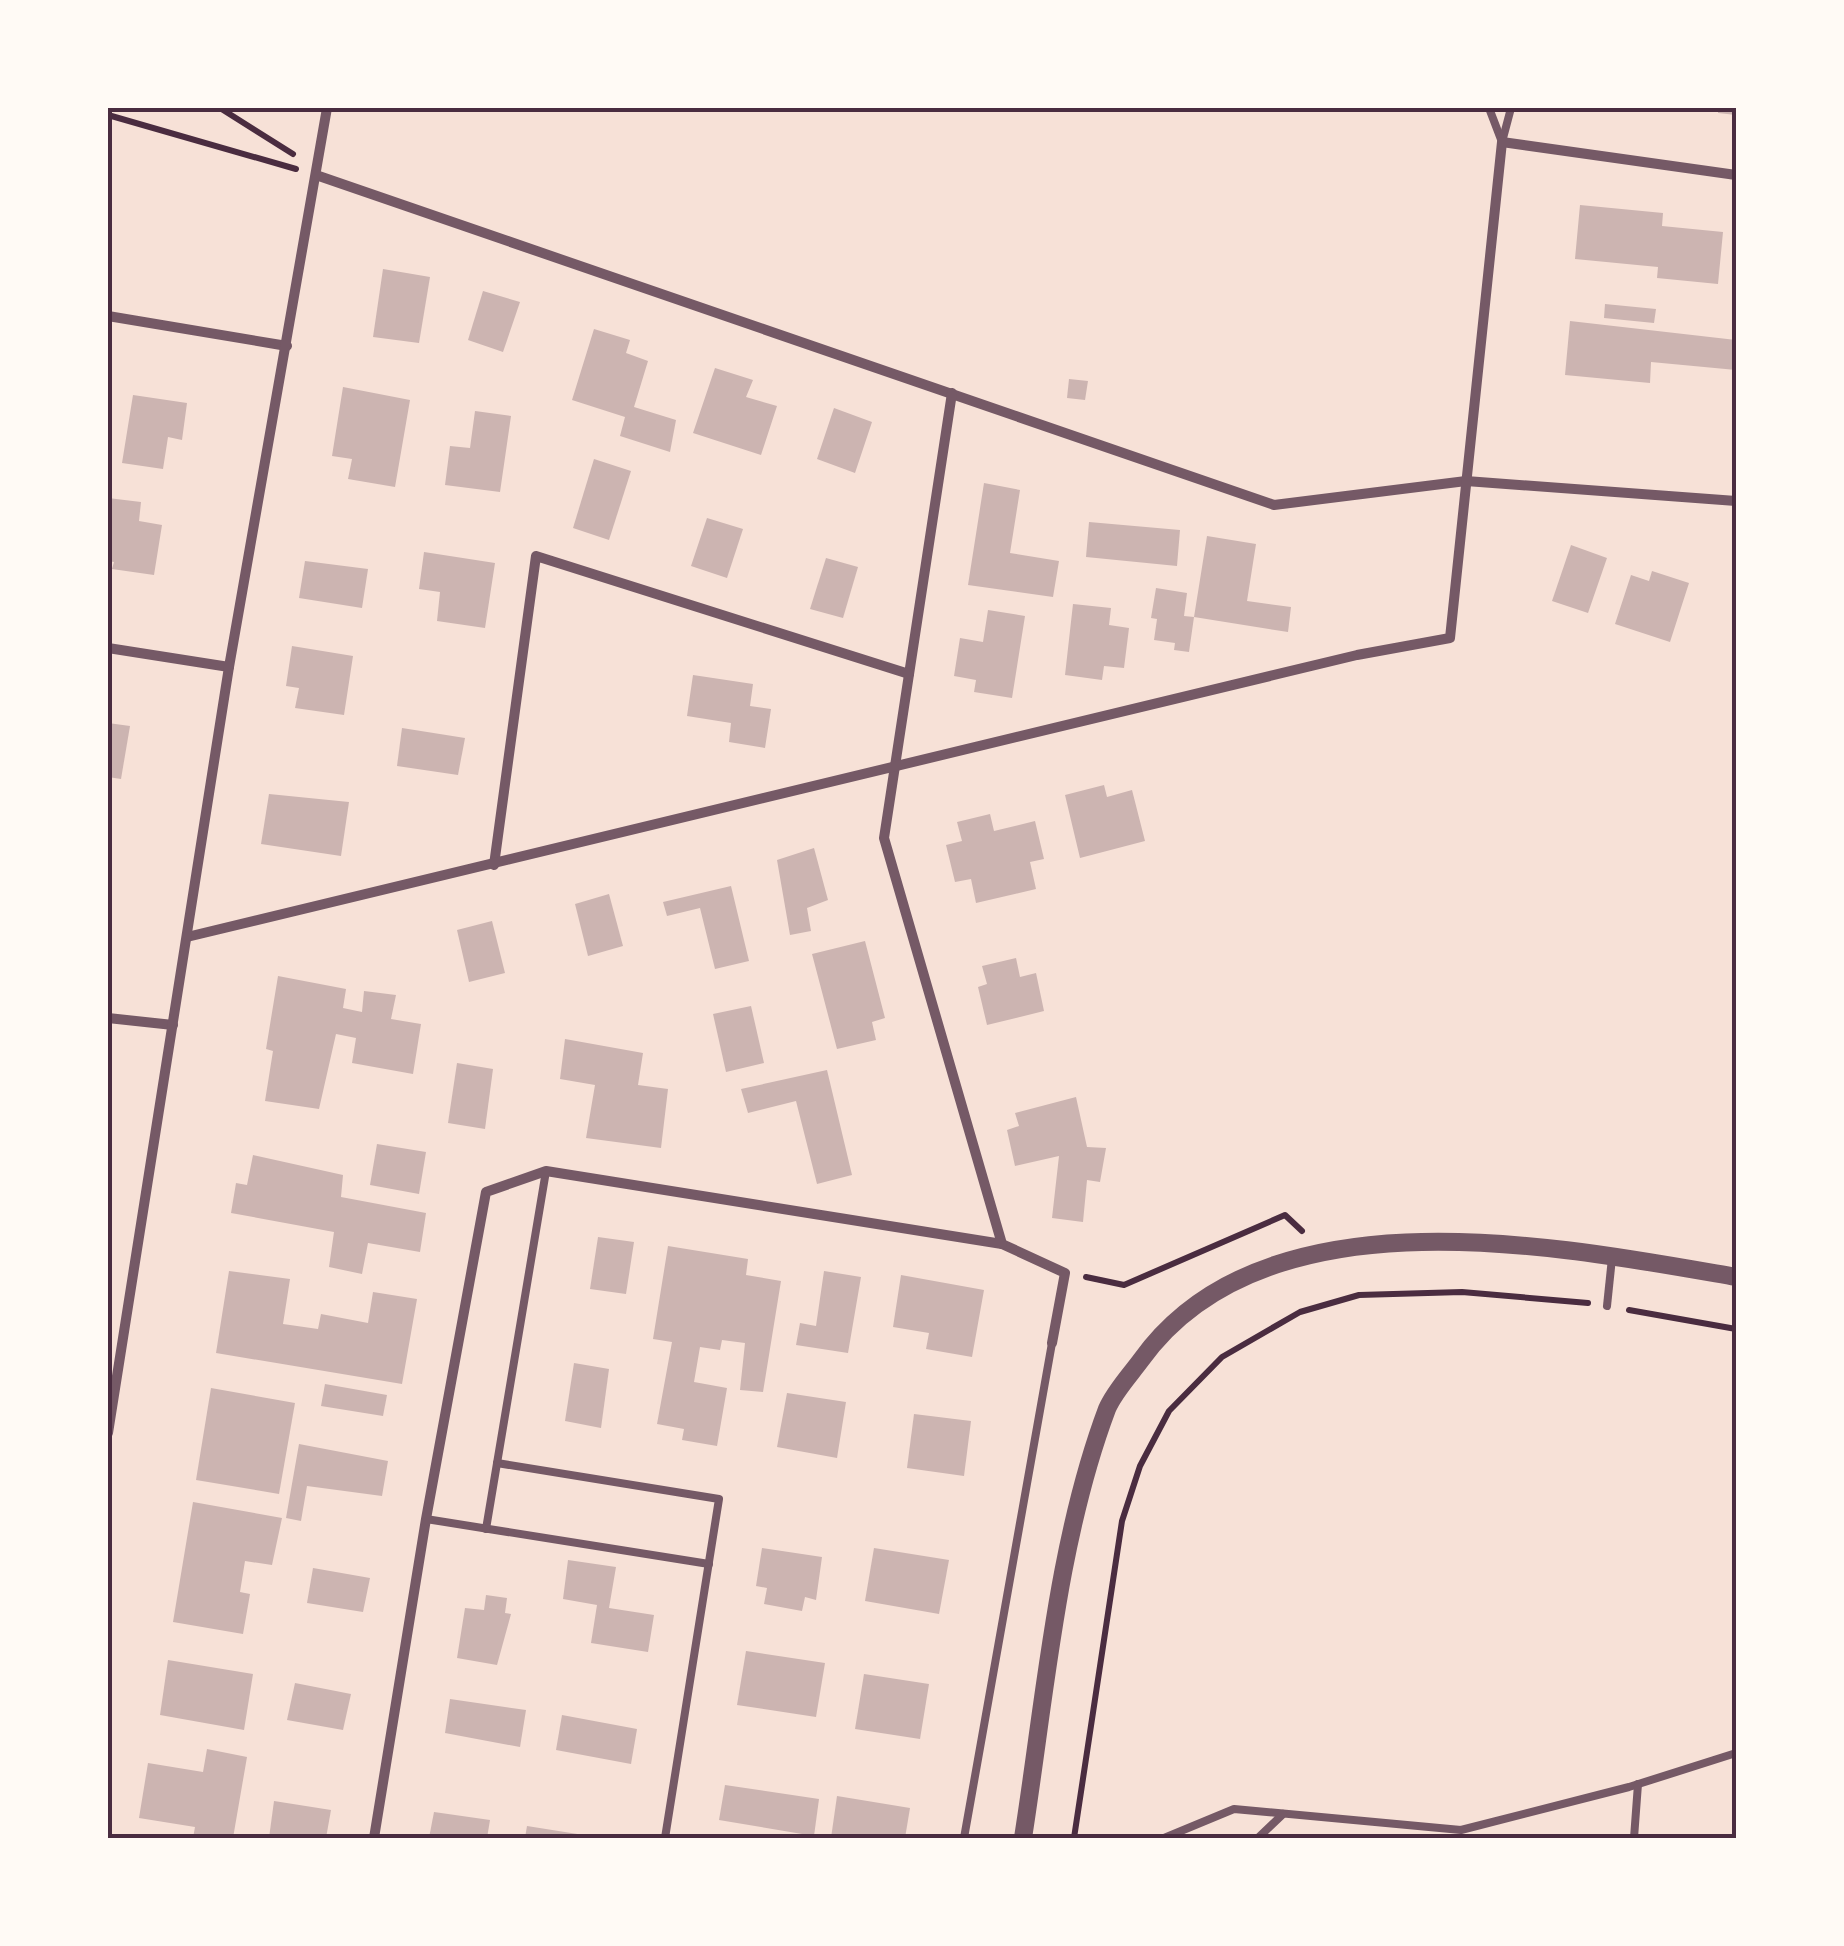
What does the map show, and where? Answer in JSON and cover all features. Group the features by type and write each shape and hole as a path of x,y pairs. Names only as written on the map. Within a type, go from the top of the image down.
{"street":[{"path":"108,1433 229,667 327,108"},
{"path":"188,937 1357,656 1450,638 1502,142 1736,175"},
{"path":"316,175 1274,505 1466,480 1736,501"},
{"path":"108,316 286,346"},
{"path":"952,393 884,838 1002,1244"},
{"path":"494,865 536,556 909,674"},
{"path":"108,648 229,667"},
{"path":"108,1018 173,1026"},
{"path":"374,1838 426,1519 486,1192 546,1171 1002,1244 1065,1273 1052,1343"},
{"path":"1023,1838 1074,1516 1108,1405 1164,1328 1224,1286 1289,1259 1367,1244 1491,1243 1736,1277"}],"lane":[{"path":"1489,108 1502,142"},
{"path":"1502,142 1511,108"},
{"path":"486,1529 546,1171"},
{"path":"1607,1306 1612,1258"},
{"path":"964,1838 1052,1343"},
{"path":"496,1463 720,1499 665,1838"},
{"path":"426,1519 708,1564"},
{"path":"1164,1838 1234,1809 1461,1830 1638,1784 1736,1753"},
{"path":"1634,1838 1638,1784"},
{"path":"1258,1838 1283,1814"}],"path":[{"path":"220,108 284,146 316,175"},
{"path":"108,114 316,175"},
{"path":"1065,1273 1124,1285 1285,1215 1325,1252"},
{"path":"1074,1838 1122,1521 1140,1466 1168,1411 1222,1357 1300,1312 1359,1295 1462,1292 1607,1306 1736,1329"}],"building":[{"path":"1718,108 1736,108 1736,115 1718,113"},
{"path":"1580,205 1663,213 1662,226 1723,232 1718,284 1657,278 1658,267 1575,259"},
{"path":"383,269 430,277 419,343 373,337"},
{"path":"483,291 520,302 503,352 468,340"},
{"path":"1605,304 1656,309 1654,323 1604,318"},
{"path":"1570,321 1736,340 1736,370 1651,362 1650,383 1565,375"},
{"path":"594,329 630,340 626,353 648,361 634,407 676,420 670,452 620,436 625,417 572,400"},
{"path":"715,368 753,380 746,397 777,406 761,455 693,433"},
{"path":"1069,379 1088,381 1085,400 1067,398"},
{"path":"343,387 410,400 395,487 348,479 352,459 332,456"},
{"path":"133,395 187,403 182,440 168,437 163,469 122,463"},
{"path":"834,408 872,422 855,473 817,459"},
{"path":"475,411 511,416 500,492 445,485 450,446 470,448"},
{"path":"594,459 631,471 609,540 573,528"},
{"path":"984,483 1020,490 1010,553 1059,561 1053,597 968,585"},
{"path":"108,498 141,502 139,521 162,525 154,575 112,569 114,562 108,561"},
{"path":"707,518 743,529 727,578 691,566"},
{"path":"1089,522 1180,530 1177,566 1086,557"},
{"path":"1207,536 1256,544 1247,601 1291,607 1288,632 1194,617"},
{"path":"1571,545 1607,558 1588,613 1552,601"},
{"path":"424,552 495,563 485,628 437,621 440,592 419,589"},
{"path":"826,558 858,567 843,618 810,609"},
{"path":"305,561 368,569 362,608 299,598"},
{"path":"1652,571 1689,583 1670,642 1615,624 1631,575 1649,581"},
{"path":"1156,588 1187,593 1184,616 1194,617 1189,652 1174,650 1175,643 1154,640 1157,619 1151,618"},
{"path":"1073,604 1111,608 1109,625 1129,628 1124,668 1104,666 1102,680 1065,675"},
{"path":"988,610 1025,616 1012,698 974,692 976,680 954,676 960,638 983,642"},
{"path":"292,646 353,656 344,715 295,708 299,688 286,686"},
{"path":"693,675 753,684 750,706 771,709 765,748 729,742 731,723 687,716"},
{"path":"108,723 130,726 121,779 108,777"},
{"path":"402,728 465,738 458,775 397,766"},
{"path":"1104,785 1107,797 1132,790 1145,841 1080,858 1065,795"},
{"path":"269,794 349,802 341,856 261,844"},
{"path":"990,814 994,831 1035,821 1044,859 1030,862 1036,889 976,903 971,879 955,882 946,845 962,841 957,822"},
{"path":"814,848 828,900 807,908 811,931 790,935 777,860"},
{"path":"731,886 749,961 715,969 700,908 667,916 663,902"},
{"path":"609,894 623,946 588,956 575,904"},
{"path":"492,921 505,973 469,982 457,930"},
{"path":"865,941 885,1018 872,1022 876,1040 837,1049 812,954"},
{"path":"1016,958 1020,977 1036,973 1044,1011 987,1025 978,987 987,984 982,966"},
{"path":"278,976 346,989 343,1008 362,1012 364,991 396,995 391,1019 421,1024 413,1074 352,1063 356,1038 336,1034 319,1109 265,1101 273,1051 266,1049"},
{"path":"751,1006 764,1063 726,1072 713,1014"},
{"path":"565,1039 643,1053 638,1085 668,1089 661,1148 586,1138 595,1085 560,1079"},
{"path":"457,1063 493,1069 485,1129 448,1123"},
{"path":"827,1070 852,1175 817,1184 796,1101 748,1113 741,1089"},
{"path":"1076,1097 1087,1147 1106,1148 1100,1182 1087,1180 1083,1222 1052,1218 1059,1156 1015,1166 1007,1130 1019,1126 1015,1113"},
{"path":"377,1144 426,1152 419,1194 370,1185"},
{"path":"253,1155 343,1175 341,1197 426,1213 420,1252 368,1243 362,1274 329,1267 334,1232 231,1213 236,1183 247,1185"},
{"path":"598,1237 634,1242 626,1294 590,1289"},
{"path":"668,1246 748,1259 746,1275 781,1281 763,1392 740,1390 745,1343 722,1340 720,1350 700,1347 694,1382 727,1388 717,1446 682,1440 684,1429 657,1424 672,1342 653,1339"},
{"path":"229,1271 290,1279 283,1324 318,1329 321,1314 368,1323 373,1292 417,1299 402,1384 216,1353"},
{"path":"824,1271 861,1277 848,1353 796,1345 800,1323 816,1326"},
{"path":"901,1275 984,1290 972,1357 926,1349 929,1333 893,1327"},
{"path":"574,1363 609,1369 601,1428 565,1421"},
{"path":"325,1384 387,1395 383,1416 321,1406"},
{"path":"211,1388 295,1403 279,1494 196,1480"},
{"path":"787,1393 846,1402 837,1458 777,1447"},
{"path":"914,1414 971,1421 964,1476 907,1468"},
{"path":"299,1444 388,1461 382,1496 307,1486 301,1521 286,1518"},
{"path":"193,1502 282,1518 272,1565 245,1561 240,1592 250,1594 243,1634 173,1622"},
{"path":"762,1548 822,1557 816,1600 805,1597 802,1611 764,1604 767,1588 756,1586"},
{"path":"874,1548 949,1560 939,1614 865,1601"},
{"path":"568,1560 616,1567 609,1608 654,1615 648,1652 591,1643 597,1605 563,1599"},
{"path":"313,1568 370,1578 363,1612 307,1603"},
{"path":"486,1595 507,1598 505,1613 511,1614 497,1665 457,1658 465,1608 484,1610"},
{"path":"746,1651 825,1663 816,1717 737,1705"},
{"path":"168,1660 253,1674 244,1730 160,1715"},
{"path":"864,1674 929,1684 920,1739 855,1729"},
{"path":"295,1683 351,1694 343,1730 287,1720"},
{"path":"450,1699 526,1710 520,1747 445,1733"},
{"path":"562,1715 637,1729 631,1764 556,1750"},
{"path":"207,1749 247,1757 233,1838 193,1838 195,1827 139,1818 148,1763 203,1772"},
{"path":"725,1785 819,1799 814,1836 719,1820"},
{"path":"837,1796 910,1808 905,1838 831,1838"},
{"path":"274,1801 331,1810 326,1838 269,1838"},
{"path":"434,1812 490,1820 487,1838 429,1838"},
{"path":"527,1826 590,1836 590,1838 525,1838"}]}
